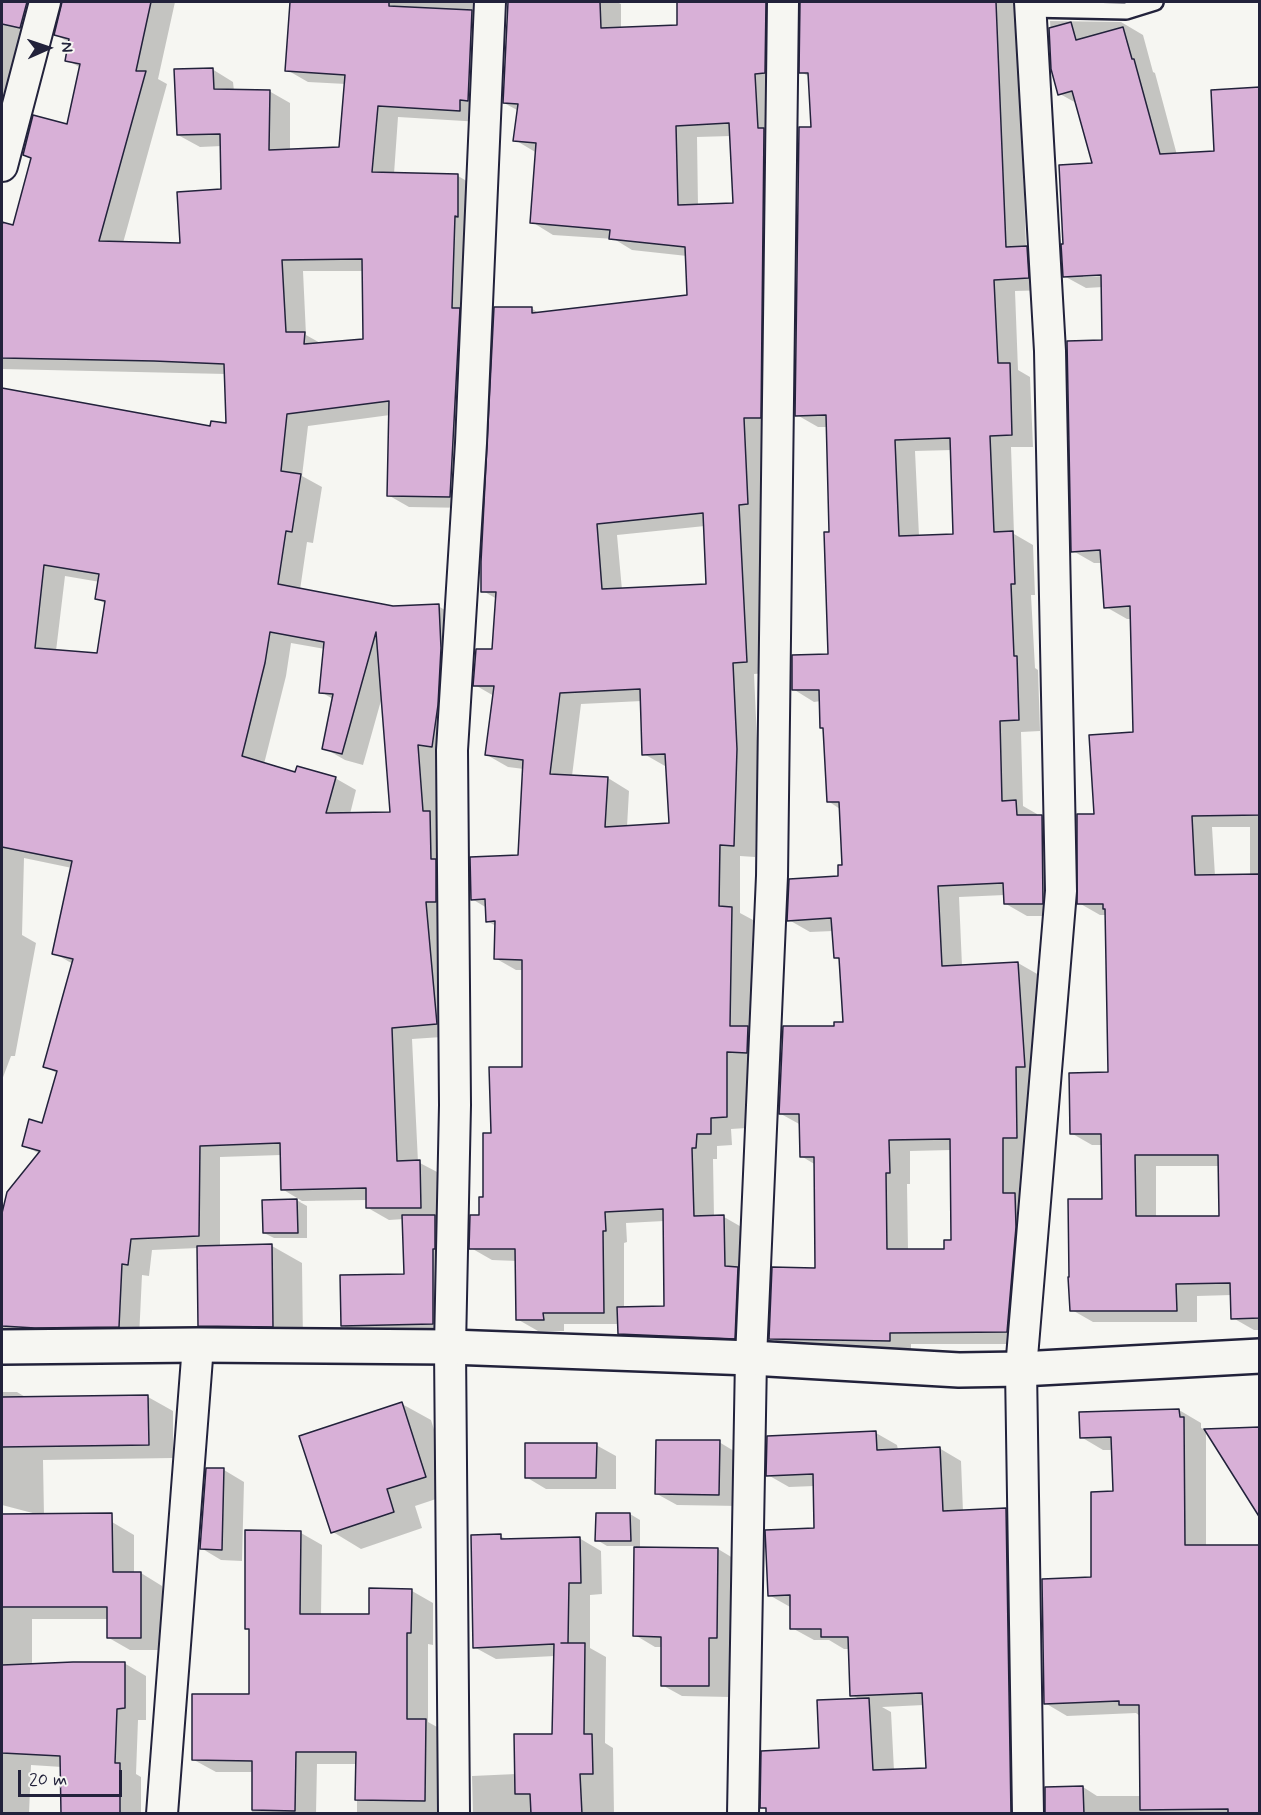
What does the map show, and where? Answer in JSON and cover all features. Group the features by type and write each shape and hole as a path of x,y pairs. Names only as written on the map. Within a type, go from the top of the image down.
{"street":[{"path":"2,166 45,2"},
{"path":"454,1814 450,1347 455,1105 452,750 471,443 490,2"},
{"path":"743,1814 751,1358 772,876 783,2"},
{"path":"1028,1814 1021,1369 1061,891 1050,351 1030,5"},
{"path":"162,1814 198,1345"},
{"path":"2,1347 198,1345 450,1347 751,1358 959,1370 1021,1369 1260,1356"}],"lane":[{"path":"1030,5 1126,11 1155,2"}],"building":[{"path":"2,2 27,2 20,28 2,24"},
{"path":"62,2 151,2 136,71 146,71 99,241 180,243 177,192 221,189 220,134 177,135 174,69 213,68 214,89 270,90 269,150 339,147 345,75 285,71 290,2 389,2 389,6 472,10 468,101 460,100 460,111 378,106 372,172 458,174 458,217 455,216 452,308 460,308 450,497 387,496 389,401 287,414 281,471 301,474 292,532 286,531 278,584 393,606 439,604 441,648 438,705 432,747 418,745 423,811 430,811 431,859 436,859 436,902 426,902 437,1024 392,1028 397,1161 420,1160 421,1208 366,1208 366,1188 281,1190 280,1143 200,1146 199,1236 131,1239 128,1265 122,1264 119,1327 2,1326 2,1213 7,1192 40,1151 22,1146 29,1119 42,1123 57,1071 43,1067 73,959 52,954 72,861 2,847 2,388 210,426 211,421 226,423 224,364 2,358 2,222 13,225 31,158 23,155 33,115 67,124 80,64 65,61 69,39 54,35","holes":["362,259 363,339 304,344 305,332 286,332 282,260","44,565 99,574 95,599 105,601 97,653 35,648","270,632 324,642 319,693 333,694 322,749 342,754 376,632 390,812 326,813 336,777 297,766 295,772 242,756 265,663"]},
{"path":"508,2 600,2 601,28 677,25 677,2 766,2 765,73 755,74 758,128 764,128 761,418 744,418 748,504 739,505 747,662 733,663 737,749 734,846 720,845 719,906 732,907 730,1026 748,1026 747,1053 727,1052 727,1117 711,1118 711,1134 697,1134 696,1148 692,1148 694,1216 724,1215 725,1266 738,1267 735,1339 618,1334 617,1307 664,1306 663,1209 605,1212 606,1231 603,1231 604,1313 543,1313 544,1320 516,1320 515,1249 469,1249 470,1215 479,1215 479,1197 483,1197 483,1133 491,1133 489,1067 522,1067 522,960 494,959 495,921 486,922 485,899 471,900 470,857 518,855 523,760 485,755 494,686 473,686 476,649 492,649 496,592 481,592 494,307 532,307 532,313 687,295 685,247 609,239 610,230 530,223 536,143 513,141 518,104 503,103","holes":["729,123 733,203 678,205 676,126","703,513 706,584 602,589 597,524","640,689 642,755 665,754 669,823 605,827 608,777 550,774 560,693"]},
{"path":"800,2 996,2 1006,247 1027,246 1029,278 994,280 998,363 1010,363 1012,435 990,436 994,532 1013,531 1015,584 1011,584 1019,720 1000,721 1002,801 1016,800 1017,815 1042,815 1043,904 1004,904 1003,883 938,886 942,966 1018,962 1025,1067 1016,1067 1017,1138 1003,1138 1003,1193 1015,1193 1016,1227 1007,1332 890,1333 890,1341 769,1339 772,1267 815,1268 814,1157 800,1157 799,1114 779,1114 783,1026 834,1026 834,1022 843,1022 839,958 834,958 831,918 787,921 789,879 838,876 838,865 842,865 839,802 827,802 819,690 792,690 792,655 828,654 824,532 829,532 826,415 795,416 799,127 811,127 808,73 799,73","holes":["950,438 953,534 899,536 895,440","950,1139 951,1240 944,1240 944,1249 887,1249 886,1173 890,1173 889,1140"]},
{"path":"1071,22 1076,40 1123,27 1160,154 1214,151 1211,90 1260,87 1260,815 1192,816 1195,875 1260,874 1260,1318 1231,1319 1230,1283 1176,1284 1177,1311 1070,1311 1068,1199 1102,1199 1101,1134 1070,1134 1069,1073 1108,1072 1105,909 1103,909 1103,904 1077,904 1077,814 1094,814 1089,735 1133,732 1130,606 1104,608 1100,550 1071,552 1067,341 1102,340 1101,275 1063,277 1059,165 1092,163 1072,91 1058,95 1051,69 1049,28","holes":["1135,1155 1218,1155 1219,1216 1136,1216"]},
{"path":"297,1199 298,1233 263,1233 262,1200"},
{"path":"402,1215 435,1215 433,1324 341,1326 340,1275 404,1274"},
{"path":"272,1244 273,1327 198,1326 197,1246"},
{"path":"148,1395 149,1445 2,1447 2,1397"},
{"path":"402,1402 426,1477 387,1489 394,1512 331,1533 299,1436"},
{"path":"1179,1409 1180,1417 1184,1417 1185,1545 1260,1545 1260,1814 1228,1814 1228,1809 1140,1810 1139,1705 1119,1705 1119,1701 1044,1704 1042,1579 1091,1577 1091,1492 1113,1491 1111,1437 1080,1438 1079,1412"},
{"path":"1260,1427 1260,1518 1204,1429"},
{"path":"876,1431 877,1450 940,1447 943,1511 1006,1508 1011,1814 766,1814 766,1808 760,1808 761,1751 819,1748 817,1700 869,1698 873,1770 926,1768 922,1693 850,1696 848,1637 821,1637 821,1629 790,1629 790,1595 768,1596 765,1530 814,1528 813,1474 766,1476 767,1436"},
{"path":"656,1440 720,1440 719,1495 655,1494"},
{"path":"525,1443 597,1443 596,1478 525,1478"},
{"path":"206,1468 224,1468 222,1550 200,1549"},
{"path":"112,1513 113,1572 141,1572 141,1638 107,1638 107,1607 2,1607 2,1514"},
{"path":"596,1513 630,1513 631,1541 595,1541"},
{"path":"245,1530 301,1531 300,1614 369,1614 369,1588 412,1589 411,1633 407,1633 407,1719 426,1719 425,1801 355,1800 356,1752 296,1752 295,1811 252,1810 252,1761 192,1760 192,1694 249,1694 249,1629 245,1629"},
{"path":"501,1534 501,1539 580,1537 581,1583 569,1583 568,1643 585,1643 584,1734 592,1734 593,1774 580,1774 582,1814 531,1814 530,1794 515,1794 514,1734 552,1734 554,1644 473,1648 471,1535"},
{"path":"634,1547 718,1548 717,1638 709,1638 709,1686 661,1686 661,1637 633,1636"},
{"path":"125,1662 125,1708 117,1709 115,1763 120,1763 120,1814 61,1814 60,1756 2,1753 2,1665"},
{"path":"1083,1786 1084,1814 1045,1814 1045,1787"}]}
